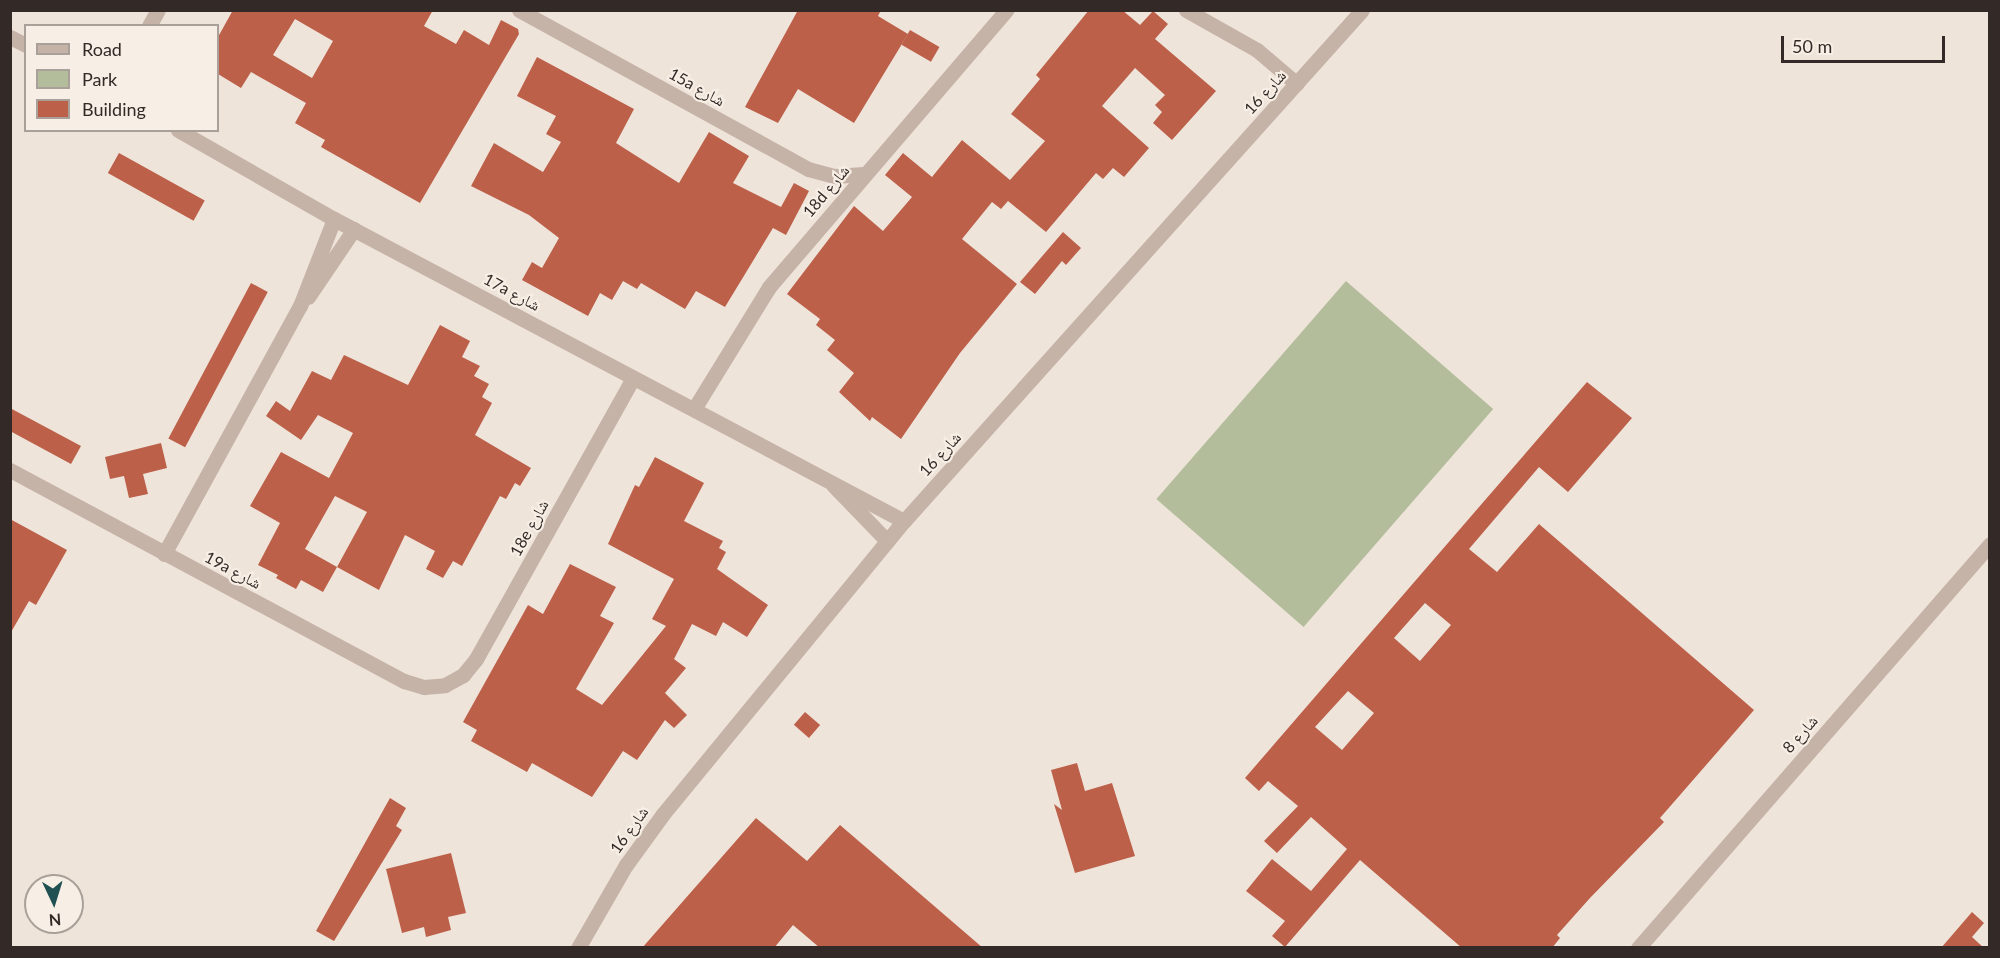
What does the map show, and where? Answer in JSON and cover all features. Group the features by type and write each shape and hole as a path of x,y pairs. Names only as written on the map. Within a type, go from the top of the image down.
{"street":[{"name":"15a شارع","path":"519,10 808,169 835,176 863,174"},
{"name":"18d شارع","path":"694,408 760,300 863,174 1006,10"},
{"path":"1186,10 1257,50 1298,84"},
{"name":"شارع 16","path":"578,948 626,865 663,814 904,521 1362,10"},
{"path":"10,37 24,44"},
{"name":"17a شارع","path":"182,132 334,219 904,521"},
{"path":"300,306 334,219"},
{"path":"164,554 300,306 354,229"},
{"name":"18e شارع","path":"445,685 463,675 476,659 633,378"},
{"name":"19a شارع","path":"10,470 404,681 424,687 445,685"},
{"name":"17a شارع","path":"831,483 887,542"},
{"name":"شارع 8","path":"1638,948 1989,544"}],"green space":[{"path":"1346,281 1493,409 1304,627 1156,499"}],"building":[{"path":"233,10 433,10 424,26 456,44 464,30 489,45 501,20 518,29 519,34 420,203 321,147 325,140 295,123 306,103 251,72 241,88 219,75 219,35","holes":["295,19 333,41 312,78 273,55"]},
{"path":"798,10 881,10 878,16 908,34 854,123 798,89 778,123 745,107"},
{"path":"1089,10 1122,10 1140,25 1153,11 1168,24 1155,39 1216,91 1172,140 1153,123 1162,112 1155,105 1165,95 1135,68 1102,106 1149,148 1124,177 1113,168 1103,179 1096,173 1046,232 1008,201 1001,209 992,202 962,239 1017,284 960,353 901,439 872,417 870,421 839,392 854,373 827,350 835,340 816,325 820,319 787,294 854,206 883,231 912,197 885,175 903,153 932,177 962,140 1010,180 1045,141 1011,114 1040,79 1036,75"},
{"path":"910,30 939,47 931,62 902,45"},
{"path":"537,57 634,109 616,143 679,183 709,132 749,156 733,183 781,207 794,183 809,191 786,235 773,228 725,307 696,291 685,309 641,283 637,289 623,281 612,300 600,293 588,316 522,280 532,262 542,268 559,238 529,215 471,186 494,143 543,172 561,142 546,134 556,116 517,96"},
{"path":"119,153 205,201 194,221 108,173"},
{"path":"1063,232 1081,248 1066,265 1062,261 1035,294 1020,282"},
{"path":"251,283 268,292 185,447 168,438"},
{"path":"440,325 470,341 462,357 480,366 474,376 489,384 482,397 492,403 475,435 531,468 520,486 515,483 506,499 500,496 462,566 453,561 443,578 426,569 435,551 405,535 379,590 337,567 323,592 301,580 296,589 276,578 278,575 258,565 280,523 250,506 281,452 329,478 353,433 318,415 301,440 266,416 276,401 290,411 312,371 331,380 344,355 408,385","holes":["335,496 367,512 337,567 305,549"]},
{"path":"1587,382 1632,418 1568,492 1539,467 1469,549 1497,572 1539,524 1754,710 1660,818 1664,822 1557,935 1560,938 1552,948 1462,948 1360,860 1285,947 1272,936 1285,921 1246,891 1272,859 1311,891 1347,849 1311,817 1277,853 1264,841 1298,806 1268,781 1259,791 1245,778","holes":["1425,603 1451,625 1420,661 1394,638","1348,691 1374,713 1342,750 1315,727"]},
{"path":"10,408 81,446 71,464 10,431"},
{"path":"161,443 167,468 143,474 148,494 129,498 124,476 110,479 105,457"},
{"path":"655,457 704,483 684,521 723,541 719,548 726,552 717,569 768,605 747,637 723,622 716,636 692,624 674,659 686,668 665,693 687,715 674,728 665,720 637,760 623,751 592,797 532,763 527,772 471,741 477,730 463,722 528,605 543,614 570,564 616,587 600,616 614,623 576,689 602,705 666,626 652,619 674,579 608,544 635,485 639,487"},
{"path":"10,519 67,550 36,605 29,601 10,634"},
{"path":"805,712 820,725 809,738 794,725"},
{"path":"1077,763 1085,791 1112,783 1135,856 1075,873 1054,804 1062,810 1051,770"},
{"path":"390,798 406,808 396,826 402,830 334,941 316,931"},
{"path":"756,818 807,861 840,825 983,948 820,948 793,925 774,948 642,948"},
{"path":"451,853 466,913 448,917 451,930 426,937 424,927 402,933 386,869"},
{"path":"1972,912 1984,923 1972,937 1984,948 1941,948"}]}
